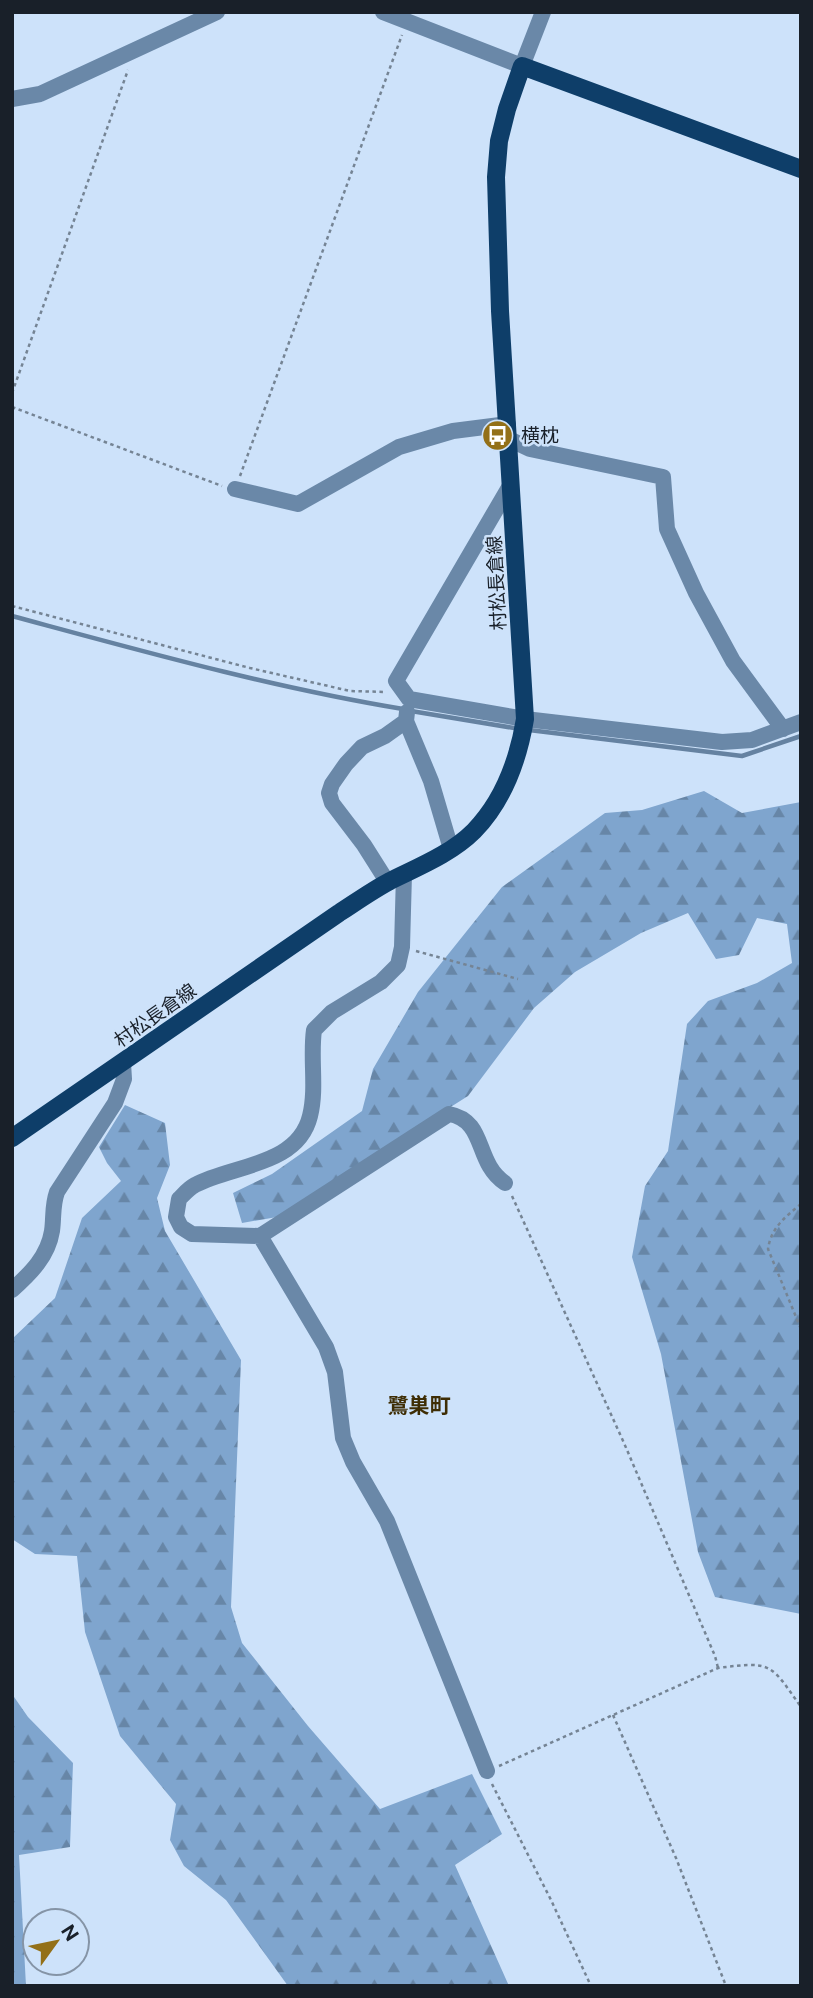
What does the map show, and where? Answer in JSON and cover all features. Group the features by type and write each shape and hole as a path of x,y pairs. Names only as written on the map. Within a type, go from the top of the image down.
{"main road":[{"path":"522,66 801,169"},
{"name":"村松長倉線","path":"12,1138 340,913 396,878 451,849 473,832 499,799 512,774 525,719 499,297 496,177 499,141 522,66"}],"street":[{"path":"12,99 40,94 217,12"},
{"path":"383,12 522,66 543,12"},
{"path":"235,489 298,504 399,447 453,431 509,431 530,449 663,477 667,529 684,568 712,626 733,661 783,729"},
{"path":"451,849 431,781 406,722 409,699 396,681 511,484"},
{"path":"409,699 525,719 723,742 752,740 801,722"},
{"path":"406,722 362,747 346,764 329,793 332,803 364,845 396,878 402,947 398,965 390,975 332,1012 314,1030 313,1105 304,1132 272,1158 194,1185 178,1199 176,1217 181,1227 192,1234 260,1236 449,1114 467,1120 477,1136 489,1168 505,1183"},
{"path":"12,1290 40,1261 52,1234 53,1204 57,1192 115,1103 124,1079 124,1063"},
{"path":"260,1236 326,1347 335,1372 343,1438 395,1541 486,1771"}],"path":[{"path":"12,407 235,489 407,21"},
{"path":"12,393 135,51"},
{"path":"12,606 263,671 350,691 394,692 409,699"},
{"path":"402,947 518,979"},
{"path":"505,1183 647,1497 718,1668"},
{"path":"801,1204 781,1220 770,1237 768,1249 801,1329"},
{"path":"591,1986 486,1771 718,1668 753,1664 770,1668 801,1707"},
{"path":"613,1715 676,1858 726,1986"}],"green space":[{"path":"704,791 742,813 801,802 801,1614 715,1597 698,1552 661,1354 632,1257 645,1186 668,1151 687,1024 708,1001 757,983 792,963 787,924 757,918 739,955 716,959 688,913 641,933 575,972 534,1008 468,1096 277,1217 242,1223 233,1193 272,1174 362,1111 373,1069 418,992 502,887 605,813 642,810"},
{"path":"125,1105 165,1123 170,1165 157,1198 165,1231 241,1360 231,1607 242,1643 308,1726 380,1809 472,1774 502,1834 455,1865 509,1986 288,1986 226,1900 184,1866 170,1840 176,1804 120,1736 85,1632 77,1556 35,1554 12,1539 12,1339 55,1298 82,1218 121,1181 99,1147"},
{"path":"12,1694 28,1717 73,1763 70,1847 19,1855 21,1977 26,1977 26,1986 12,1986"}],"waterway":[{"path":"12,616 255,679 403,709"},
{"path":"411,711 520,729"},
{"path":"529,730 742,756 801,736"}],"place":[{"name":"横枕","path":"498,435"}],"district":[{"name":"鷺巣町","path":"419,1405"}]}
